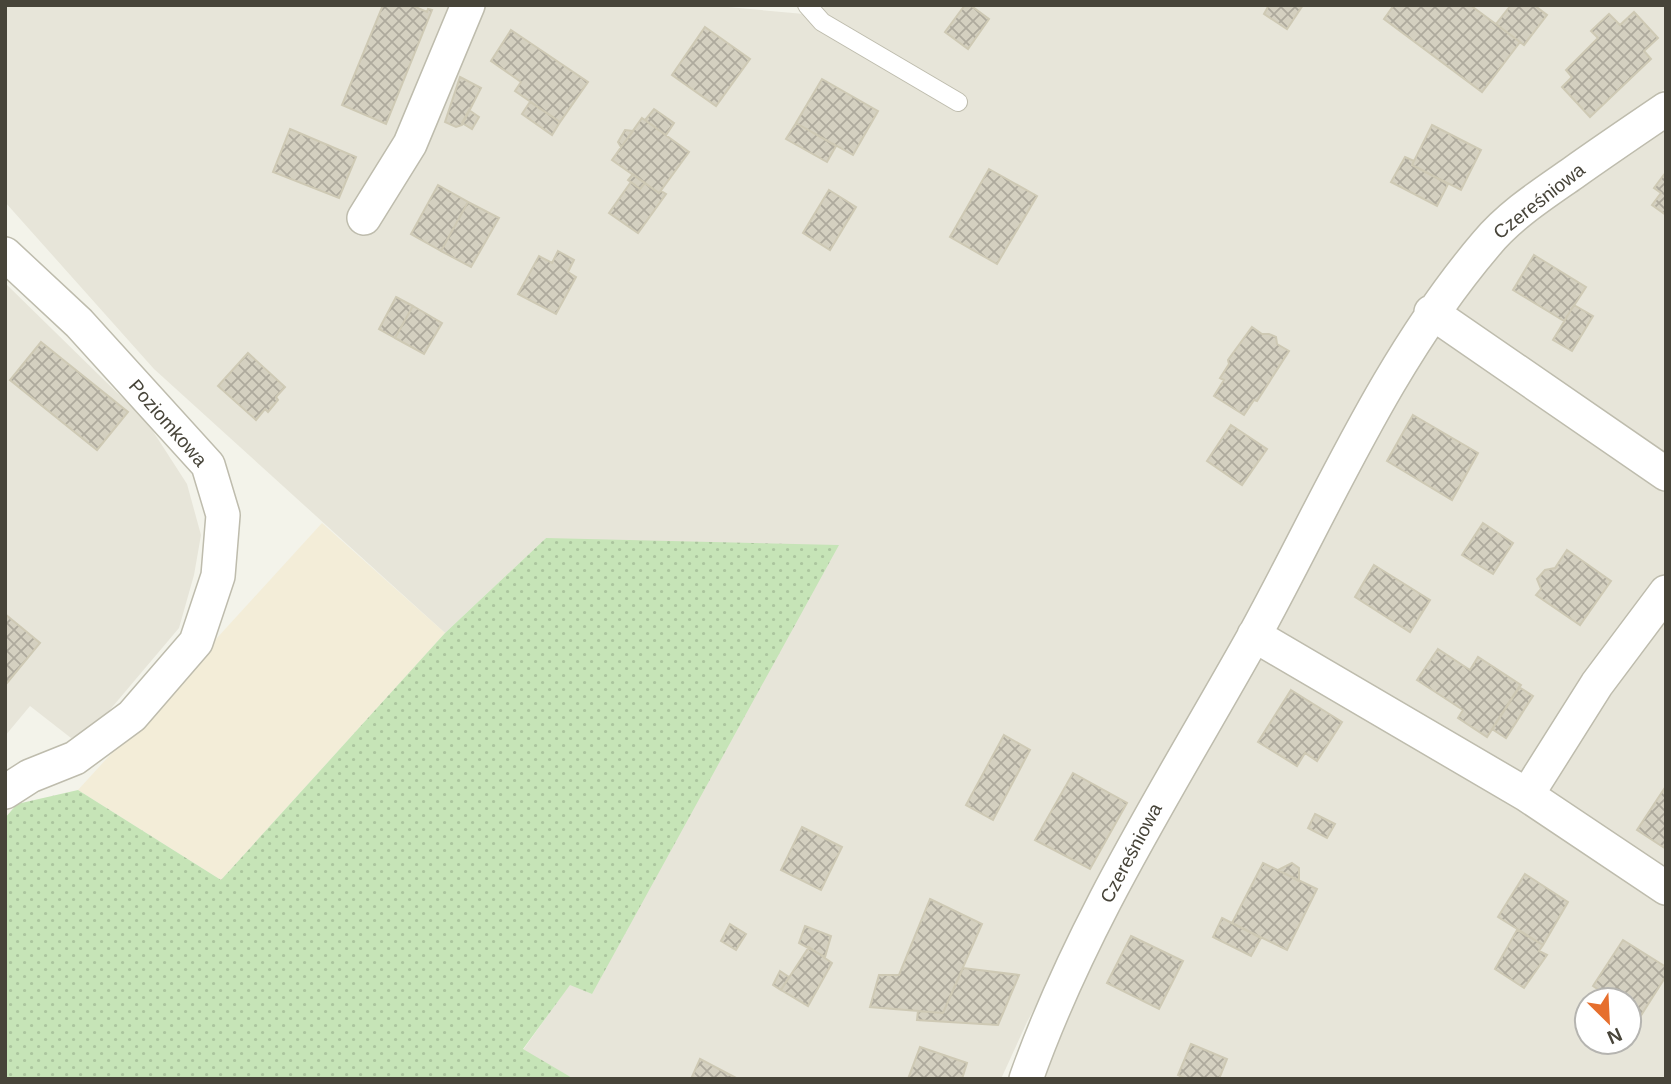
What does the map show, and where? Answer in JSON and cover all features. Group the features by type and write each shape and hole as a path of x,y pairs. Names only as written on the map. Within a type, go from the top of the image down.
{"street":[{"path":"364,218 410,144 468,5"},
{"name":"Czereśniowa","path":"1026,1079 1043,1033 1080,951 1140,835 1254,635 1337,475 1431,312 1488,241 1533,201 1666,108"},
{"name":"Poziomkowa","path":"5,254 79,323 208,465 223,515 218,576 196,642 132,716 75,758 30,776 5,792"},
{"path":"1431,312 1666,474"},
{"path":"1527,795 1597,684 1666,592"},
{"path":"1254,635 1527,795 1666,888"}],"lane":[{"path":"807,5 822,22 958,102"}],"shaded area":[{"path":"5,5 706,5 804,14 831,5 1666,5 1666,88 1497,207 1457,251 1387,355 1027,1022 1001,1079 574,1079 523,1050 570,984 592,994 546,538 445,633 154,369 5,202"},
{"path":"1666,110 1666,1079 1037,1079 1227,689 1432,322 1565,187"},
{"path":"5,283 147,422 187,484 201,535 194,575 179,628 92,731 71,738 30,706 5,736"},
{"path":"322,523 445,633 221,880 78,790"}],"green space":[{"path":"546,538 839,545 592,994 570,985 523,1049 574,1079 5,1079 5,818 17,804 78,790 221,880 445,633"}],"building":[{"path":"383,5 411,5 427,12 428,9 432,10 386,124 342,105"},
{"path":"965,5 970,5 989,19 968,49 945,32"},
{"path":"1269,5 1303,5 1287,29 1264,14"},
{"path":"1394,5 1470,5 1520,42 1482,92 1384,19"},
{"path":"1511,5 1534,5 1547,15 1524,45 1496,24"},
{"path":"1634,12 1658,38 1644,51 1651,59 1590,117 1562,87 1572,77 1566,70 1598,38 1591,31 1609,14 1620,25"},
{"path":"705,27 750,59 716,106 672,75"},
{"path":"511,30 588,82 560,122 515,91 521,82 491,61"},
{"path":"460,77 481,88 462,125 456,127 445,122"},
{"path":"822,79 878,111 853,155 796,123"},
{"path":"530,102 560,122 552,135 522,114"},
{"path":"654,109 674,123 666,135 645,120"},
{"path":"469,110 479,117 472,129 462,123"},
{"path":"642,118 689,152 659,193 612,160"},
{"path":"796,123 836,146 827,162 786,139"},
{"path":"1432,125 1481,150 1461,190 1412,165"},
{"path":"290,129 356,157 339,198 273,172"},
{"path":"625,130 633,131 621,147 618,142"},
{"path":"1405,157 1414,161 1412,165 1448,184 1437,206 1391,182"},
{"path":"989,169 1037,196 997,264 950,237"},
{"path":"1666,172 1666,215 1652,205 1661,193 1654,188"},
{"path":"633,174 645,183 640,189 628,180"},
{"path":"631,182 640,189 645,183 659,193 661,191 666,194 638,233 609,213"},
{"path":"438,185 468,202 441,251 411,234"},
{"path":"829,190 856,207 830,250 803,233"},
{"path":"468,202 499,218 471,267 441,251"},
{"path":"558,251 574,260 568,272 576,277 556,314 518,294 539,256 552,263"},
{"path":"1534,255 1586,287 1564,321 1513,290"},
{"path":"396,297 413,306 395,338 379,329"},
{"path":"1574,305 1593,316 1572,351 1553,340"},
{"path":"413,306 442,323 424,354 395,338"},
{"path":"1252,327 1262,334 1276,337 1277,344 1289,351 1257,401 1254,400 1244,415 1214,396 1224,380 1220,378 1229,364 1228,360"},
{"path":"41,342 128,412 97,450 10,380"},
{"path":"248,353 285,387 268,412 265,409 256,420 218,386"},
{"path":"1413,415 1478,453 1452,500 1387,461"},
{"path":"1231,425 1267,449 1242,485 1207,461"},
{"path":"1483,523 1513,543 1493,574 1462,555"},
{"path":"1567,550 1611,581 1580,625 1536,595 1541,589 1537,579 1545,570 1555,568"},
{"path":"1374,565 1430,600 1410,632 1355,597"},
{"path":"5,614 40,643 7,683 5,682"},
{"path":"1438,649 1470,670 1478,657 1521,685 1487,737 1458,718 1463,710 1417,680"},
{"path":"1519,687 1533,696 1506,738 1492,729"},
{"path":"1291,690 1342,722 1317,761 1305,753 1297,766 1258,742"},
{"path":"1004,735 1030,750 993,820 966,805"},
{"path":"1073,773 1127,803 1090,869 1035,840"},
{"path":"1666,786 1666,849 1637,830"},
{"path":"1315,814 1335,824 1327,838 1308,828"},
{"path":"802,827 842,847 821,890 781,870"},
{"path":"1263,863 1317,889 1287,950 1232,923"},
{"path":"1292,863 1299,868 1299,881 1278,870"},
{"path":"1525,874 1568,902 1543,945 1498,917"},
{"path":"930,899 982,924 943,1013 870,1007 879,975 899,975"},
{"path":"1222,918 1261,938 1251,956 1213,937"},
{"path":"730,924 746,934 736,950 721,941"},
{"path":"805,926 831,936 825,957 799,943"},
{"path":"1517,930 1543,945 1539,951 1547,955 1524,988 1495,969"},
{"path":"1131,936 1183,961 1159,1009 1107,983"},
{"path":"1623,940 1666,967 1666,976 1643,1012 1643,986 1593,986"},
{"path":"809,947 832,963 808,1006 781,990"},
{"path":"963,968 1019,975 998,1025 917,1020 918,1011 943,1013"},
{"path":"780,971 789,977 781,990 773,985"},
{"path":"1191,1044 1227,1059 1219,1079 1186,1079 1178,1075"},
{"path":"920,1047 967,1063 962,1079 908,1079"},
{"path":"700,1059 738,1079 691,1079"}]}
